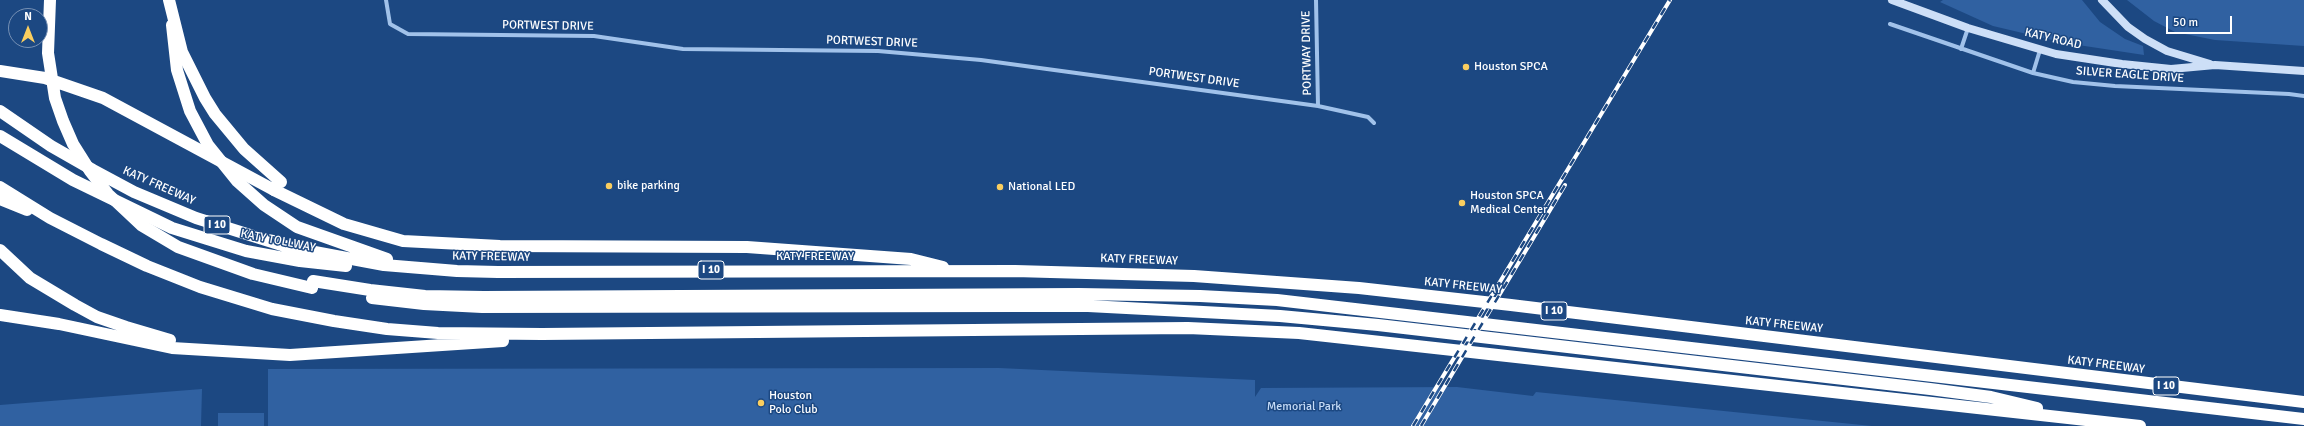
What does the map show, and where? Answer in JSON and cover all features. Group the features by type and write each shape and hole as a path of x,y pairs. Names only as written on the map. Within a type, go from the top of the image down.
{"highway":[{"path":"50,0 48,53 56,98 63,122 73,144 90,171 108,194 141,225 178,247 253,274 312,284 400,302 482,307 1058,306 1280,316 1378,325 1991,396 2078,419"},
{"path":"58,0 56,53 63,97 80,141 113,189 147,219 182,241 227,259 312,284 425,296 484,297 1078,294 1200,296 1277,300 2304,419"},
{"path":"169,0 182,52 197,84 215,114 256,162 305,203"},
{"path":"172,0 174,51 182,90 190,111 208,145 236,181 250,194 279,216 315,235 389,260 458,271"},
{"path":"0,70 45,78 103,98 274,190 305,203 344,224 403,241 500,246 747,247 911,259 964,272"},
{"name":"KATY FREEWAY","path":"0,111 51,146 93,170 134,192 202,220 259,239 318,254 384,265 458,271 964,272 1194,276 1359,288 2304,402"},
{"name":"KATY TOLLWAY","path":"0,136 44,164 103,196 172,228 209,240 272,257 328,265 458,271"},
{"path":"0,187 50,218 146,266 200,287 272,309 334,321 438,333 657,333 881,329 1180,328 1291,332 2140,426"},
{"path":"0,199 50,218"},
{"path":"0,250 30,278 53,293 97,317 154,336 211,350"},
{"path":"0,315 59,324 172,348 290,355 540,338 657,333"}],"main road":[{"name":"KATY ROAD","path":"1896,0 1968,28 2040,50 2122,64 2171,68 2215,65"},
{"path":"2102,0 2128,27 2145,39 2167,51 2215,65 2304,71"}],"street":[{"name":"PORTWEST DRIVE","path":"386,0 390,24 398,30 414,34 594,36 667,47 702,49 878,51 987,60 1318,106 1368,117 1374,123"},
{"name":"PORTWAY DRIVE","path":"1316,0 1318,106"},
{"name":"SILVER EAGLE DRIVE","path":"1890,24 2033,73 2073,82 2115,86 2304,96"},
{"path":"1961,49 1968,28"},
{"path":"2033,73 2040,50"}],"green space":[{"path":"1943,0 2082,0 2100,22 2125,39 2143,46 2144,55 2065,43 1993,26 1940,2"},
{"path":"2127,0 2304,0 2304,46 2215,40 2175,32 2154,21"},
{"name":"Houston Polo Club","path":"999,368 1255,380 1255,397 1261,388 1457,387 1533,396 1536,392 1872,426 268,426 268,369"},
{"path":"202,389 201,426 0,426 0,405"},
{"path":"218,413 264,413 264,426 218,426"}],"railway":[{"path":"1413,426 1670,0"},
{"path":"1421,426 1565,185"}],"place":[{"name":"Houston SPCA","path":"1466,67"},
{"name":"bike parking","path":"609,186"},
{"name":"National LED","path":"1000,187"},
{"name":"Houston SPCA Medical Center","path":"1462,203"},
{"name":"Houston Polo Club","path":"761,403"}],"park label":[{"name":"Memorial Park","path":"1304,407"}]}
